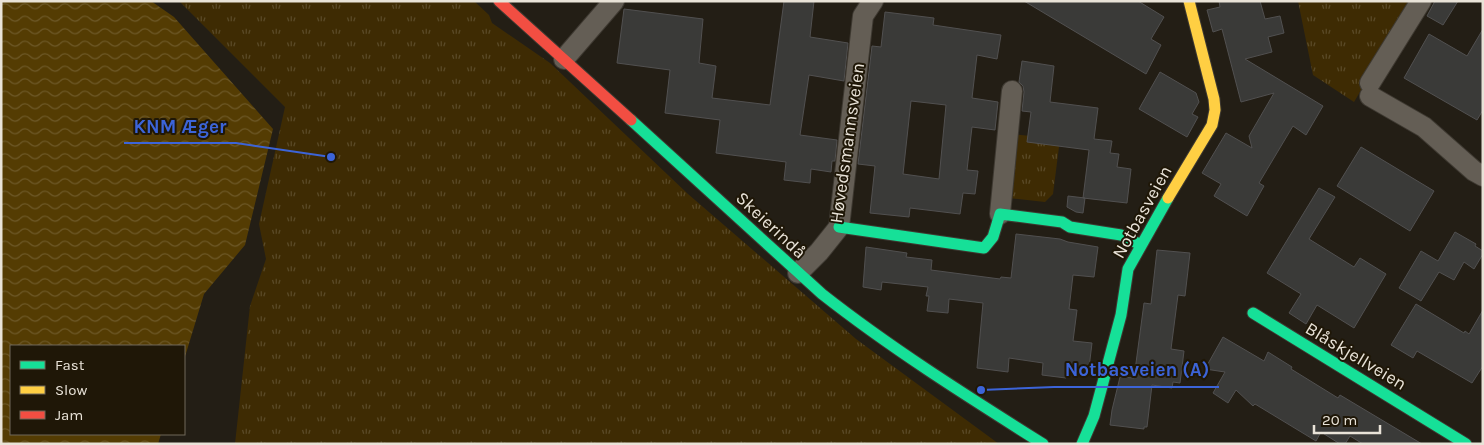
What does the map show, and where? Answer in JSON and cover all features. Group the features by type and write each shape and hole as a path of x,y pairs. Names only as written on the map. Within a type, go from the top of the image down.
{"street":[{"name":"Skeierindå","path":"499,1 798,273 860,325 1043,444"},
{"path":"564,59 614,1"},
{"name":"Høvedsmannsveien","path":"798,273 819,252 839,227 864,16 873,1"},
{"name":"Notbasveien","path":"1082,444 1094,416 1121,316 1128,269 1212,124 1215,113 1216,106 1188,1"},
{"path":"1421,1 1370,90 1381,104 1424,127 1474,171 1483,176"},
{"path":"839,227 984,248 989,244 995,232 1000,214 1012,91"},
{"path":"1000,214 1062,222 1070,227 1121,235 1141,245"},
{"name":"Blåskjellveien","path":"1253,313 1266,323 1466,444"}],"green space":[{"path":"179,1 474,1 489,15 492,23 550,63 688,194 856,339 999,444 235,444 250,306 266,259 259,224 285,107"},
{"path":"1298,1 1414,1 1354,102 1313,75"},
{"path":"1011,134 1060,139 1053,194 1045,202 1008,198"}],"water":[{"path":"1,1 151,1 174,17 273,129 245,245 204,294 185,357 185,345 10,345 10,435 161,435 158,444 1,444"}],"building":[{"path":"784,1 814,1 810,37 848,43 844,81 809,75 800,135 837,140 835,161 832,161 831,172 811,169 810,183 784,180 786,162 716,153 720,120 665,113 670,70 617,63 624,9 703,19 699,63 716,66 712,98 770,105"},
{"path":"1024,1 1138,1 1164,17 1151,39 1161,45 1146,74"},
{"path":"1219,1 1260,1 1265,19 1280,16 1284,33 1268,37 1272,52 1245,59 1323,106 1306,135 1293,126 1259,183 1264,186 1247,216 1214,196 1221,184 1202,173 1226,133 1252,148 1249,136 1274,93 1241,102 1222,29 1213,32 1207,10 1220,7"},
{"path":"1435,1 1458,1 1443,25 1427,16"},
{"path":"885,12 934,18 933,25 1001,35 997,59 977,55 972,98 998,102 995,130 972,127 967,170 978,171 975,194 963,193 960,214 910,208 909,217 870,213 875,166 858,164 872,46 881,47","holes":["911,101 946,105 939,179 903,174"]},
{"path":"1483,29 1483,110 1477,120 1404,78 1429,34 1467,56"},
{"path":"1022,61 1054,66 1050,102 1098,108 1094,139 1112,141 1110,153 1119,154 1117,167 1131,169 1127,203 1083,198 1089,150 1027,142 1031,112 1022,111 1024,92 1023,86 1019,82"},
{"path":"1160,72 1196,93 1199,102 1192,114 1198,117 1187,137 1139,109"},
{"path":"1361,147 1434,191 1410,231 1337,186"},
{"path":"1319,188 1335,197 1309,239 1354,267 1360,258 1386,274 1354,328 1317,305 1306,324 1289,313 1301,294 1267,273"},
{"path":"1068,196 1085,198 1083,213 1076,212 1067,207"},
{"path":"1455,232 1476,244 1475,246 1483,251 1474,269 1464,262 1454,280 1439,272 1421,301 1399,288 1421,251 1438,261"},
{"path":"1016,234 1060,239 1098,247 1094,277 1073,275 1069,309 1077,310 1073,341 1092,343 1089,368 1068,366 1066,378 1042,375 1043,363 1009,358 1008,372 977,368 983,303 949,299 948,313 927,311 929,296 926,296 928,287 882,282 881,290 863,287 866,247 907,253 906,257 932,260 931,270 1000,279 1001,277 1011,278"},
{"path":"1157,250 1190,253 1185,296 1178,295 1171,349 1184,351 1180,383 1173,382 1172,388 1152,385 1147,427 1144,427 1144,429 1110,425 1120,377 1134,378 1144,303 1151,304"},
{"path":"1416,304 1464,333 1465,331 1469,334 1483,310 1483,366 1472,383 1417,351 1413,358 1391,345"},
{"path":"1223,337 1264,361 1268,352 1292,367 1291,369 1338,398 1340,395 1422,444 1363,444 1350,436 1345,444 1340,444 1321,432 1316,441 1255,404 1253,406 1236,390 1228,403 1213,393 1225,372 1205,369"}],"traffic: fast":[{"path":"631,120 822,294 903,353 1043,444"},
{"path":"1082,444 1094,416 1121,315 1128,269 1168,198"},
{"path":"839,227 984,248 993,237 1000,214 1062,222 1070,227 1121,235 1141,245"},
{"path":"1253,313 1466,444"}],"traffic: slow":[{"path":"1168,198 1212,125 1215,110 1214,99 1189,1"}],"traffic: jam":[{"path":"499,1 631,120"}],"place":[{"name":"KNM Æger","path":"331,157"},
{"name":"Notbasveien (A)","path":"981,390"}]}
